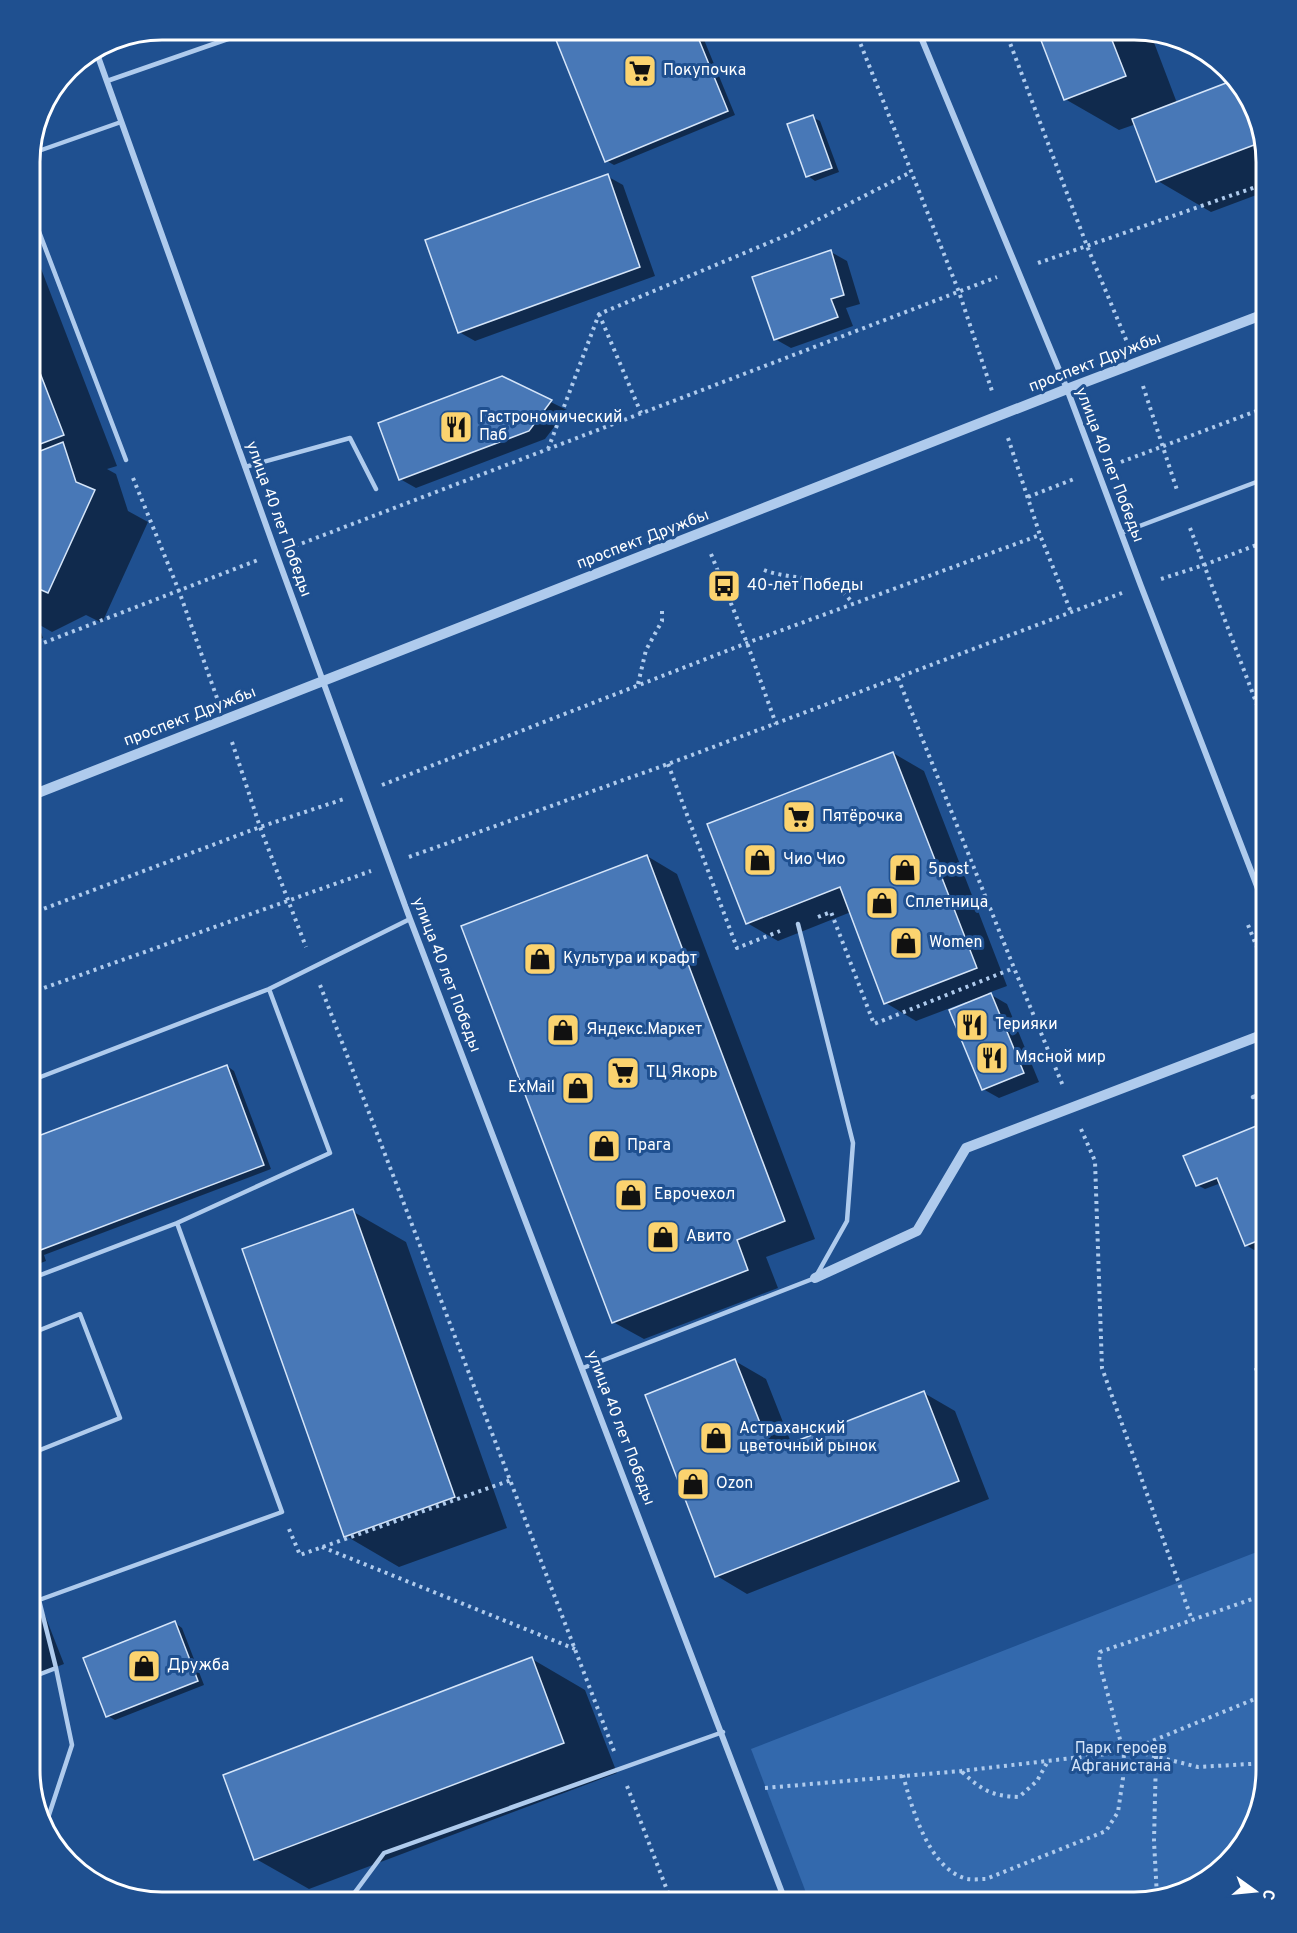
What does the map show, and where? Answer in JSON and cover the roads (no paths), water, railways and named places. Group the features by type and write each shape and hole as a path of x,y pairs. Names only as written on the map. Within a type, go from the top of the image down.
{"street":[{"name":"улица 40 лет Победы","path":"922,41 1067,389 1140,586 1256,884"},
{"name":"улица 40 лет Победы","path":"99,58 410,919 723,1732 782,1892"},
{"name":"проспект Дружбы","path":"41,792 1000,415 1256,317"},
{"path":"815,1278 917,1231 966,1148 1256,1037"}],"lane":[{"path":"107,81 225,40"},
{"path":"42,150 121,122"},
{"path":"41,237 126,460"},
{"path":"245,467 350,438 376,489"},
{"path":"1121,533 1256,482"},
{"path":"40,1077 269,989 410,919"},
{"path":"583,1368 815,1278 847,1221 853,1143 798,924"},
{"path":"40,1275 177,1223 330,1153 269,989"},
{"path":"40,1600 282,1512 177,1223"},
{"path":"40,1330 80,1314 120,1418 40,1450"},
{"path":"40,1604 72,1745 49,1814"},
{"path":"40,1674 56,1668"},
{"path":"355,1892 384,1853 723,1732"}],"place":[{"name":"Покупочка","path":"640,71"},
{"name":"Гастрономический Паб","path":"456,427"},
{"name":"40-лет Победы","path":"724,586"},
{"name":"Пятёрочка","path":"799,817"},
{"name":"Чио Чио","path":"760,860"},
{"name":"5post","path":"905,870"},
{"name":"Сплетница","path":"882,903"},
{"name":"Women","path":"906,943"},
{"name":"Культура и крафт","path":"540,959"},
{"name":"Терияки","path":"972,1025"},
{"name":"Яндекс.Маркет","path":"563,1030"},
{"name":"Мясной мир","path":"992,1058"},
{"name":"ТЦ Якорь","path":"623,1073"},
{"name":"ExMail","path":"578,1088"},
{"name":"Прага","path":"604,1146"},
{"name":"Еврочехол","path":"631,1195"},
{"name":"Авито","path":"663,1237"},
{"name":"Астраханский цветочный рынок","path":"716,1438"},
{"name":"Ozon","path":"693,1484"},
{"name":"Дружба","path":"144,1666"}],"park label":[{"name":"Парк героев Афганистана","path":"1121,1758"}]}
